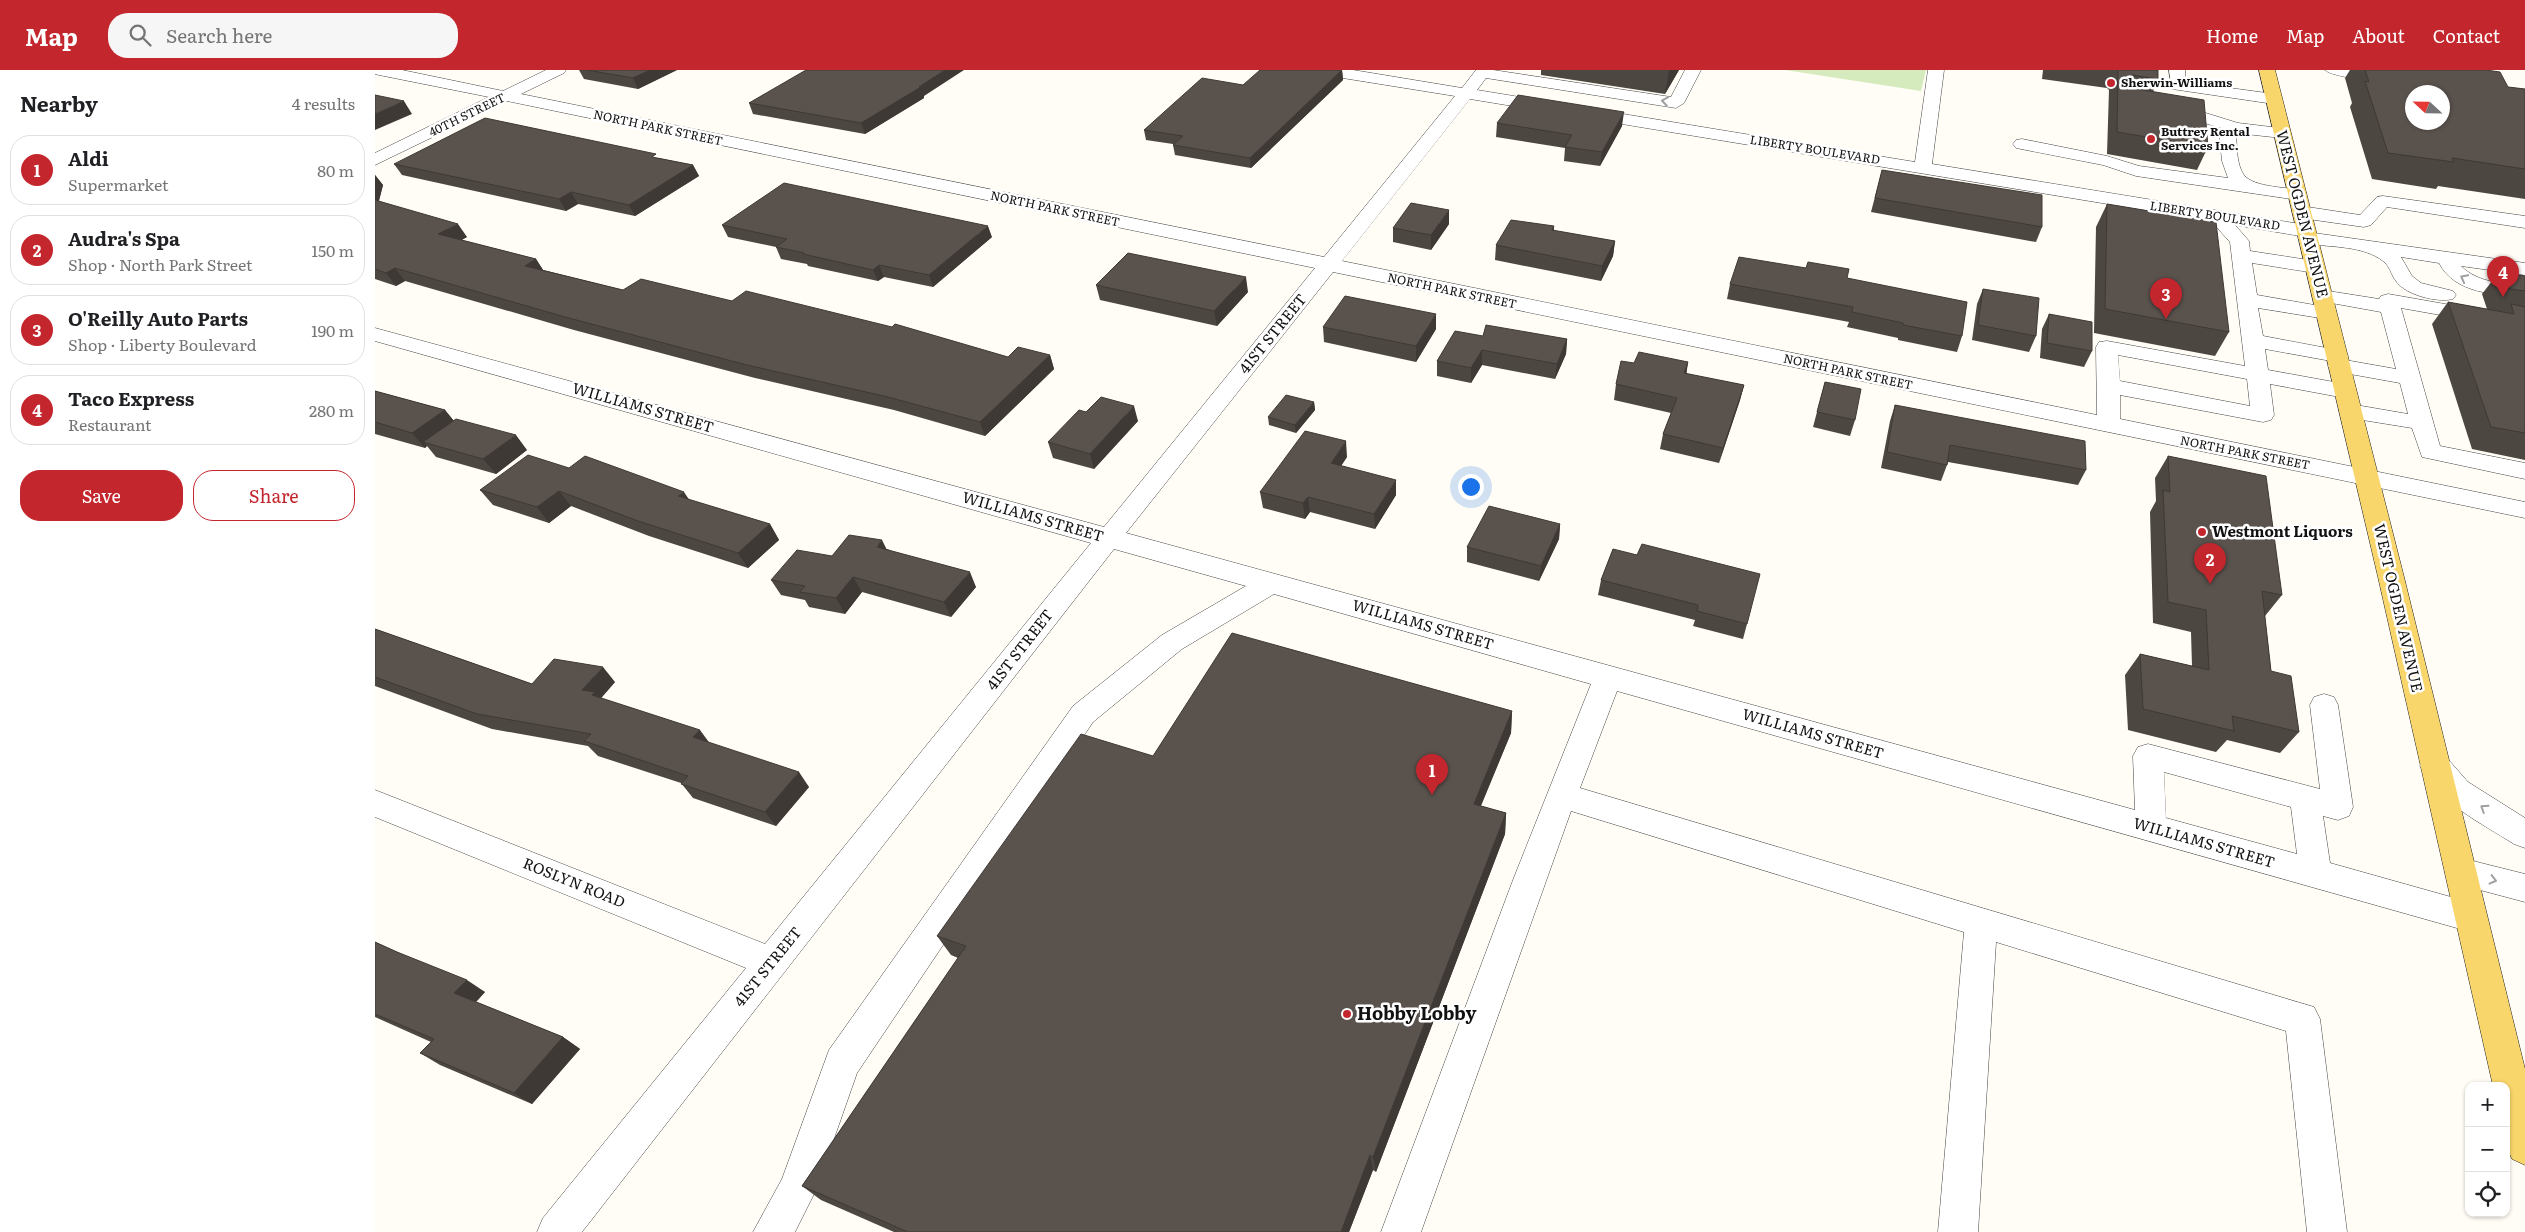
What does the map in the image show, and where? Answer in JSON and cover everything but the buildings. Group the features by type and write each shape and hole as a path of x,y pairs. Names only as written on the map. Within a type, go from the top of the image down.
{"main road":[{"name":"WEST OGDEN AVENUE","path":"2267,70 2461,872 2525,1146"}],"street":[{"name":"NORTH PARK STREET","path":"379,70 2525,510"},
{"name":"40TH STREET","path":"375,160 558,70"},
{"name":"LIBERTY BOULEVARD","path":"1324,70 1478,79 1923,168 2217,216 2303,219"},
{"path":"1478,79 1676,103 1693,70"},
{"path":"1923,168 1936,70"},
{"path":"2177,70 2178,86 2274,99"},
{"path":"2343,71 2362,86 2399,85"},
{"name":"41ST STREET","path":"557,1232 1109,538 1478,79"},
{"path":"2150,108 2196,115 2234,127 2282,133"},
{"path":"2234,127 2230,127 2227,131 2235,176 2239,182 2303,219 2390,257 2398,266 2404,279 2414,287 2429,292 2525,307"},
{"path":"2022,144 2107,161 2136,171 2247,186"},
{"path":"2120,200 2119,186 2136,171"},
{"path":"2303,219 2364,221 2383,201 2525,222"},
{"path":"2109,386 2263,415 2239,241 2217,216"},
{"path":"2370,248 2389,248 2525,269"},
{"path":"2241,255 2315,267"},
{"path":"2447,257 2450,267 2456,274 2468,281 2525,292"},
{"path":"2247,300 2390,308"},
{"path":"2525,324 2388,300 2430,452 2525,471"},
{"name":"WILLIAMS STREET","path":"375,334 2471,918"},
{"path":"2253,341 2409,378"},
{"path":"2107,425 2109,386 2107,347 2258,375 2422,424"},
{"path":"773,1232 797,1190 842,1063 1083,714 1172,642 1273,583"},
{"path":"1401,1232 1529,880 1608,677"},
{"path":"2151,828 2148,756 2338,807 2323,705"},
{"path":"2435,766 2457,791 2525,835"},
{"path":"1563,796 2302,1019 2327,1232"},
{"path":"2305,798 2315,874"},
{"name":"ROSLYN ROAD","path":"375,803 772,963"},
{"path":"2461,872 2525,888"},
{"path":"1957,1232 1981,922"}],"green space":[{"path":"1785,70 1926,70 1921,91"}],"place":[{"name":"Sherwin-Williams","path":"2111,83"},
{"name":"Buttrey Rental Services Inc.","path":"2151,139"},
{"name":"Taco Express","path":"2503,297"},
{"name":"O'Reilly Auto Parts","path":"2166,319"},
{"name":"Westmont Liquors","path":"2202,532"},
{"name":"Audra's Spa","path":"2210,584"},
{"name":"Aldi","path":"1432,795"},
{"name":"Hobby Lobby","path":"1347,1014"}]}
